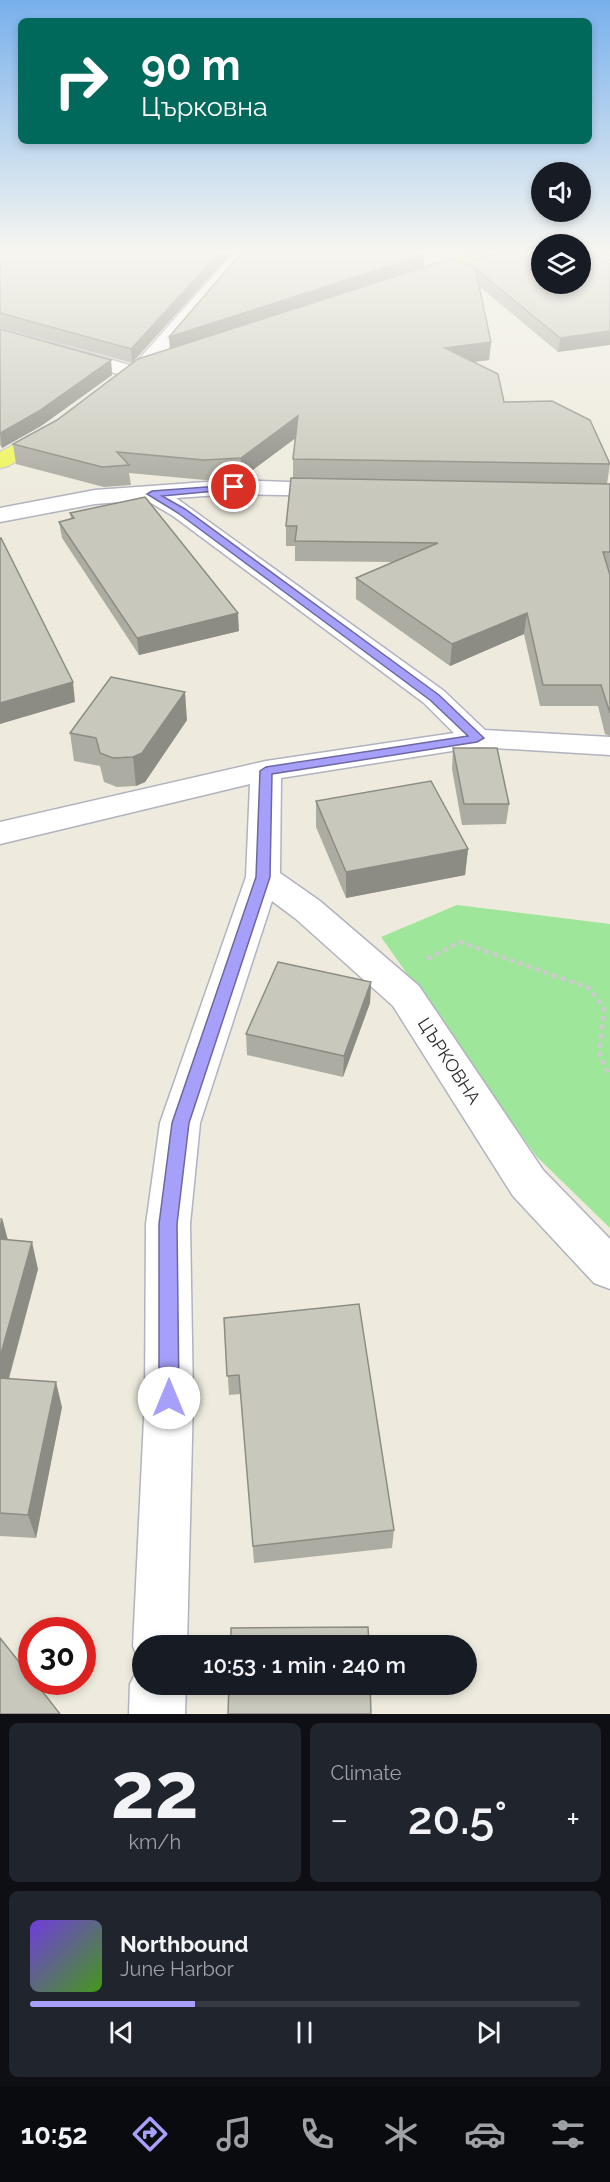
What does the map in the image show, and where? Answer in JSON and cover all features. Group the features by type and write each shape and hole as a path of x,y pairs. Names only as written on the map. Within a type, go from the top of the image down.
{"main road":[{"path":"114,385 137,370 174,357"},
{"path":"0,461 50,433 68,420"}],"street":[{"path":"0,334 137,370 171,332"},
{"path":"0,515 95,496 234,487 351,489"},
{"path":"152,494 181,511 435,697 477,738"},
{"path":"0,833 266,771 477,738 610,746"},
{"path":"160,1635 169,1398 168,1224 180,1123 263,877 266,771"},
{"name":"ЦЪРКОВНА","path":"263,877 308,910 406,996 528,1183 610,1269"},
{"path":"157,1714 158,1695"}],"path":[{"path":"406,996 427,959 460,942 589,988 604,1008 599,1054 610,1076"}],"green space":[{"path":"457,905 610,924 610,1228 536,1156 381,937"}],"building":[{"path":"0,332 11,332 111,360 39,411 0,433"},
{"path":"69,332 147,332 131,349"},
{"path":"173,332 185,332 169,337"},
{"path":"222,332 489,332 491,342 445,348 498,374 504,402 552,401 590,420 610,464 293,459 298,416 241,458 204,460 117,452 129,465 102,467 13,444 57,420 138,359"},
{"path":"553,332 603,332 560,338"},
{"path":"291,478 610,484 610,552 603,552 610,575 610,713 601,685 543,685 527,613 452,644 356,578 438,543 295,541 297,526 286,526"},
{"path":"145,497 238,613 137,638 59,522 74,518 70,513"},
{"path":"0,538 73,682 0,703"},
{"path":"111,677 185,692 142,753 133,757 113,758 100,753 96,738 70,733"},
{"path":"453,748 497,748 509,804 464,804"},
{"path":"431,781 468,849 346,872 316,801"},
{"path":"278,962 371,982 344,1056 246,1034"},
{"path":"0,1239 32,1242 0,1357"},
{"path":"359,1304 394,1530 253,1546 239,1375 227,1376 224,1318"},
{"path":"0,1378 56,1382 28,1515 0,1513"},
{"path":"368,1627 368,1635 231,1635 231,1628"},
{"path":"0,1638 18,1660 18,1695 45,1695 60,1714 0,1714"},
{"path":"229,1695 370,1695 371,1714 228,1714"}],"route":[{"path":"169,1398 168,1224 180,1123 263,877 266,771 477,738 435,697 181,511 152,494 234,487"}]}
